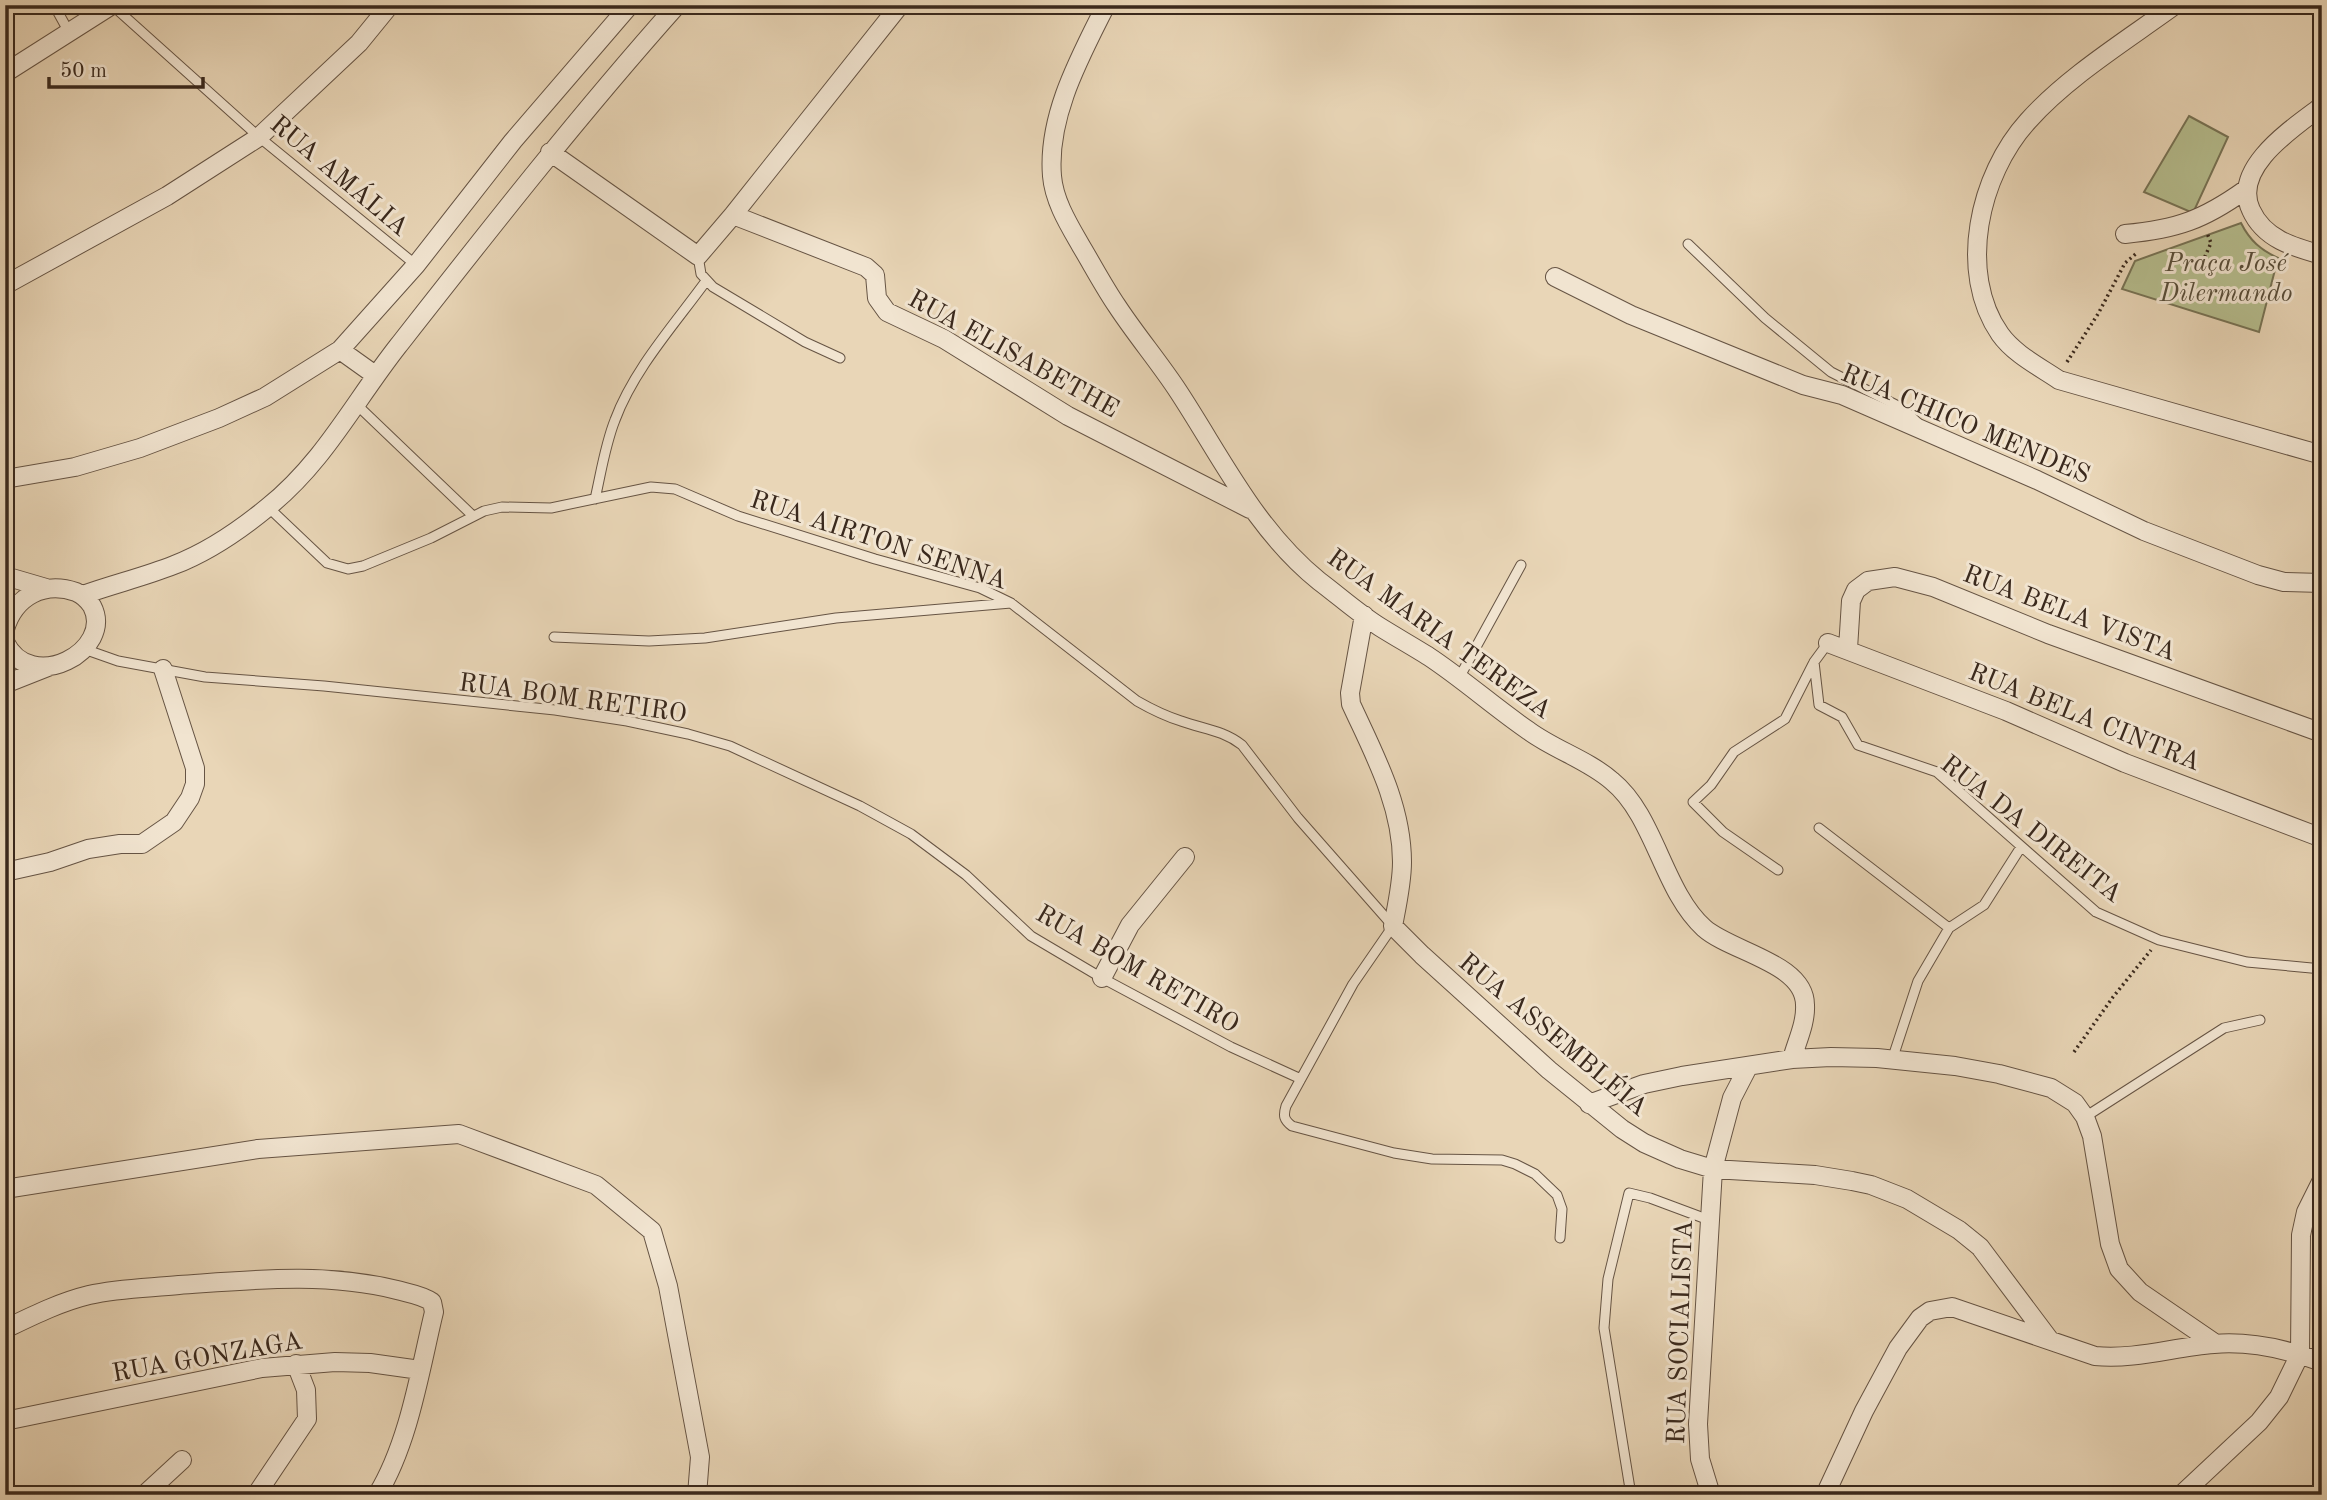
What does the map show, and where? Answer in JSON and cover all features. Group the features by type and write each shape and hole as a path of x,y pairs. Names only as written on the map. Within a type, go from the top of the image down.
{"street":[{"path":"5,73 112,5"},
{"path":"5,285 167,196 259,137 359,43 390,5"},
{"path":"5,479 75,467 140,448 219,418 265,397 340,350 416,265 513,141 630,5"},
{"path":"5,576 46,588 83,594 174,565 218,543 268,507 318,460 375,375 550,152 677,5"},
{"path":"550,152 698,256 900,5"},
{"name":"RUA MARIA TEREZA","path":"1106,5 1081,55 1057,117 1052,147 1052,179 1062,211 1116,306 1178,391 1252,510 1302,565 1364,615 1459,678 1530,732 1613,781 1635,808 1682,901 1704,928 1720,939 1787,972 1800,985 1804,993 1804,1022 1792,1059"},
{"path":"2175,5 2066,86 2026,123 2013,142 1990,187 1976,247 1976,273 1987,313 2002,337 2029,360 2059,380 2322,455"},
{"path":"2322,106 2284,135 2256,167 2245,190 2255,219 2266,232 2290,245 2322,256"},
{"path":"2125,234 2181,226 2216,210 2245,190"},
{"name":"RUA ELISABETHE","path":"733,215 866,267 875,275 877,298 887,312 944,339 1068,416 1252,510"},
{"name":"RUA CHICO MENDES","path":"1555,277 1631,315 1802,385 1842,395 2037,480 2144,531 2258,575 2284,582 2322,583"},
{"path":"340,350 375,375"},
{"name":"RUA BELA VISTA","path":"1848,649 1848,622 1851,601 1856,590 1868,581 1895,577 1934,587 2060,639 2322,733"},
{"path":"46,588 34,592 17,606 6,641 24,662 51,666"},
{"path":"5,684 67,662 84,649 92,637 95,618 93,609 83,594"},
{"path":"1364,615 1350,693 1351,704 1388,782 1397,819 1402,861 1393,926"},
{"name":"RUA BELA CINTRA","path":"1828,643 2006,711 2125,763 2322,838"},
{"path":"5,872 50,862 88,849 142,844 174,822 190,798 195,784 195,768 163,669"},
{"path":"1102,978 1130,925 1185,857"},
{"name":"RUA ASSEMBLÉIA","path":"1393,926 1589,1104 1644,1143 1680,1159 1713,1169 1815,1175 1871,1185 1907,1199 1959,1230 1980,1247 2049,1339"},
{"path":"1589,1104 1644,1084 1792,1059 1831,1057 1892,1060 1988,1072 2052,1088 2075,1103 2085,1116 2092,1136 2110,1244 2119,1269 2140,1292 2216,1343"},
{"name":"RUA SOCIALISTA","path":"1711,1495 1700,1459 1698,1424 1713,1169 1732,1098 1748,1067"},
{"path":"5,1189 258,1149 459,1134 596,1185 652,1231 668,1286 697,1444 698,1495"},
{"path":"2181,1495 2259,1422 2279,1397 2300,1354 2301,1235 2306,1212 2322,1181"},
{"path":"5,1329 60,1304 113,1290 290,1278 325,1279 387,1288 426,1298 432,1302 434,1312 420,1370 403,1433 384,1484 377,1495"},
{"path":"1825,1495 1869,1401 1898,1348 1920,1318 1930,1311 1952,1307 2095,1356 2119,1358 2216,1343 2263,1347 2300,1354 2322,1362"},
{"name":"RUA GONZAGA","path":"5,1420 262,1368 335,1362 370,1363 420,1370"},
{"path":"256,1495 307,1419 306,1390 296,1364"},
{"path":"144,1495 182,1460"}],"lane":[{"path":"54,5 70,34"},
{"name":"RUA AMÁLIA","path":"112,5 259,137 416,265"},
{"path":"1688,244 1765,318 1831,372 1902,408 1929,433"},
{"path":"698,256 698,268 706,281 762,317 840,358"},
{"path":"595,499 614,422 625,397 706,281"},
{"path":"356,404 472,515"},
{"name":"RUA AIRTON SENNA","path":"268,507 327,563 348,569 363,566 431,538 472,515 502,507 551,508 651,487 675,489 738,516 875,559 980,588 1011,603 1137,701 1156,712 1218,731 1236,741 1298,818 1393,926"},
{"path":"1459,678 1521,565"},
{"path":"554,638 649,641 705,638 836,618 1011,603"},
{"path":"1778,870 1723,832 1693,802 1711,785 1734,752 1785,719 1814,662 1828,643"},
{"name":"RUA BOM RETIRO","path":"84,649 118,661 205,677 324,686 567,712 639,723 730,746 860,806 911,834 966,875 1031,936 1102,978 1231,1047 1301,1079"},
{"name":"RUA DA DIREITA","path":"1814,662 1819,705 1842,718 1858,745 1937,772 2095,912 2159,940 2247,962 2322,969"},
{"path":"1819,828 1949,928"},
{"path":"1892,1060 1918,981 1949,928 1984,905 2021,847"},
{"path":"1393,926 1353,984 1283,1114 1285,1121 1292,1126 1394,1153 1432,1158 1502,1160 1515,1164 1535,1174 1558,1195 1562,1209 1560,1238"},
{"path":"2085,1116 2224,1028 2260,1020"},
{"path":"1631,1495 1604,1328 1608,1279 1629,1193 1709,1220"}],"path":[{"path":"2197,272 2211,243 2208,236"},
{"path":"2059,380 2071,354 2098,314 2125,264 2137,252 2147,249"},
{"path":"2074,1052 2112,997 2159,940"}],"green space":[{"path":"2189,116 2228,137 2193,213 2144,192"},
{"name":"Praça José Dilermando","path":"2241,223 2256,244 2278,258 2259,332 2122,289 2135,261"}]}
